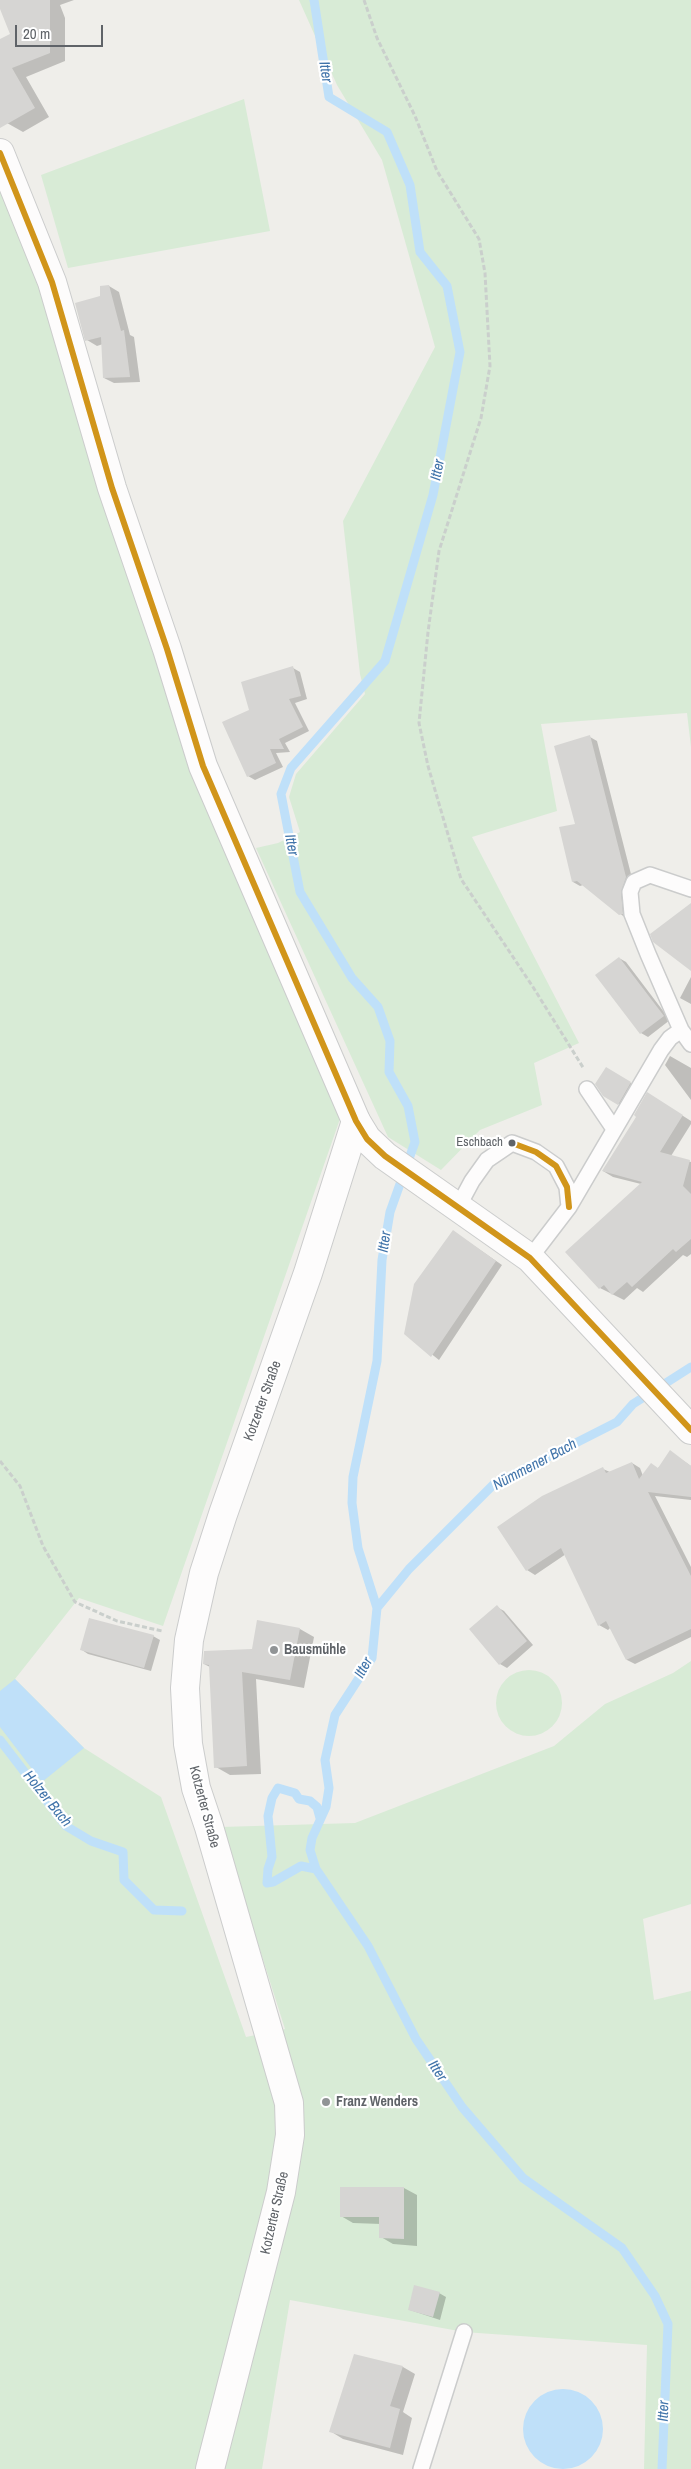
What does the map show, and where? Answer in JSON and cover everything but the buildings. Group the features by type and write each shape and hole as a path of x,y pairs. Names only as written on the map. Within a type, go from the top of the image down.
{"street":[{"path":"0,153 52,282 112,488 167,649 203,766 356,1121 367,1139 385,1156 530,1258 639,1377 691,1430"},
{"name":"Kotzerter Straße","path":"210,2469 281,2192 290,2135 289,2111 280,2068 196,1788 188,1744 185,1688 188,1640 204,1573 223,1514 308,1274 356,1121"}],"lane":[{"path":"691,889 650,875 634,882 630,892 632,914 681,1030 691,1044"},
{"path":"530,1258 569,1207 662,1050 670,1038 681,1030"},
{"path":"587,1089 614,1129"},
{"path":"458,1207 472,1181 487,1160 512,1143 536,1152 556,1166 567,1187 569,1207"},
{"path":"421,2469 464,2332"}],"path":[{"path":"364,0 377,38 415,116 437,171 479,239 485,273 490,366 480,418 439,551 419,723 428,766 461,879 583,1066 587,1089"},
{"path":"0,1461 20,1486 43,1546 75,1602 117,1621 188,1640"}],"green space":[{"path":"299,0 691,0 691,747 687,713 541,724 557,811 472,837 579,1043 534,1063 542,1105 480,1130 441,1170 388,1137 256,848 278,843 300,832 289,797 296,774 365,694 360,674 343,521 435,347 382,160 337,85"},
{"path":"244,99 270,231 68,268 41,175"},
{"path":"0,183 23,237 190,763 341,1116 163,1626 79,1598 15,1679 84,1748 161,1797 246,2037 285,2029 221,1827 355,1823 554,1746 605,1704 673,1673 691,1661 691,1904 643,1919 654,2000 691,1991 691,2469 644,2469 647,2345 464,2332 290,2300 262,2469 0,2469"},
{"path":"529,1670 542,1673 552,1680 559,1690 562,1703 559,1716 552,1726 542,1733 529,1736 516,1733 506,1726 499,1716 496,1703 499,1690 506,1680 516,1673"}],"water":[{"path":"15,1679 84,1748 42,1782 0,1727 0,1691"},
{"path":"563,2389 578,2392 591,2401 600,2414 603,2429 600,2444 591,2457 578,2466 563,2469 548,2466 535,2457 526,2444 523,2429 526,2414 535,2401 548,2392"}],"waterway":[{"name":"Itter","path":"314,0 329,97 387,132 410,185 420,252 447,286 460,352 433,495 385,661 291,768 281,794 300,892 352,978 378,1007 390,1041 389,1072 408,1106 415,1142 390,1212 382,1260 377,1361 353,1477 352,1503 358,1548 377,1608 372,1658 335,1715 325,1760 329,1788 326,1807 312,1838 310,1850 316,1869 368,1946 416,2039 462,2107 523,2178 622,2248 655,2296 668,2324 662,2469"},
{"name":"Nümmener Bach","path":"377,1608 409,1569 493,1485 617,1422 633,1404 691,1367"},
{"name":"Holzer Bach","path":"0,1740 66,1826 91,1841 123,1852 124,1880 154,1910 182,1911"},
{"path":"316,1869 301,1866 273,1882 267,1883 268,1869 272,1857 268,1816 272,1798 278,1788 295,1793 299,1799 310,1801 317,1807 320,1818"}],"transit line":[{"path":"0,153 52,282 112,488 167,649 203,766 356,1121 367,1139 385,1156 530,1258 691,1430"},
{"path":"512,1143 536,1152 556,1166 567,1187 569,1207"}],"place":[{"name":"Eschbach","path":"512,1143"},
{"name":"Bausmühle","path":"274,1650"},
{"name":"Franz Wenders","path":"326,2102"}]}
